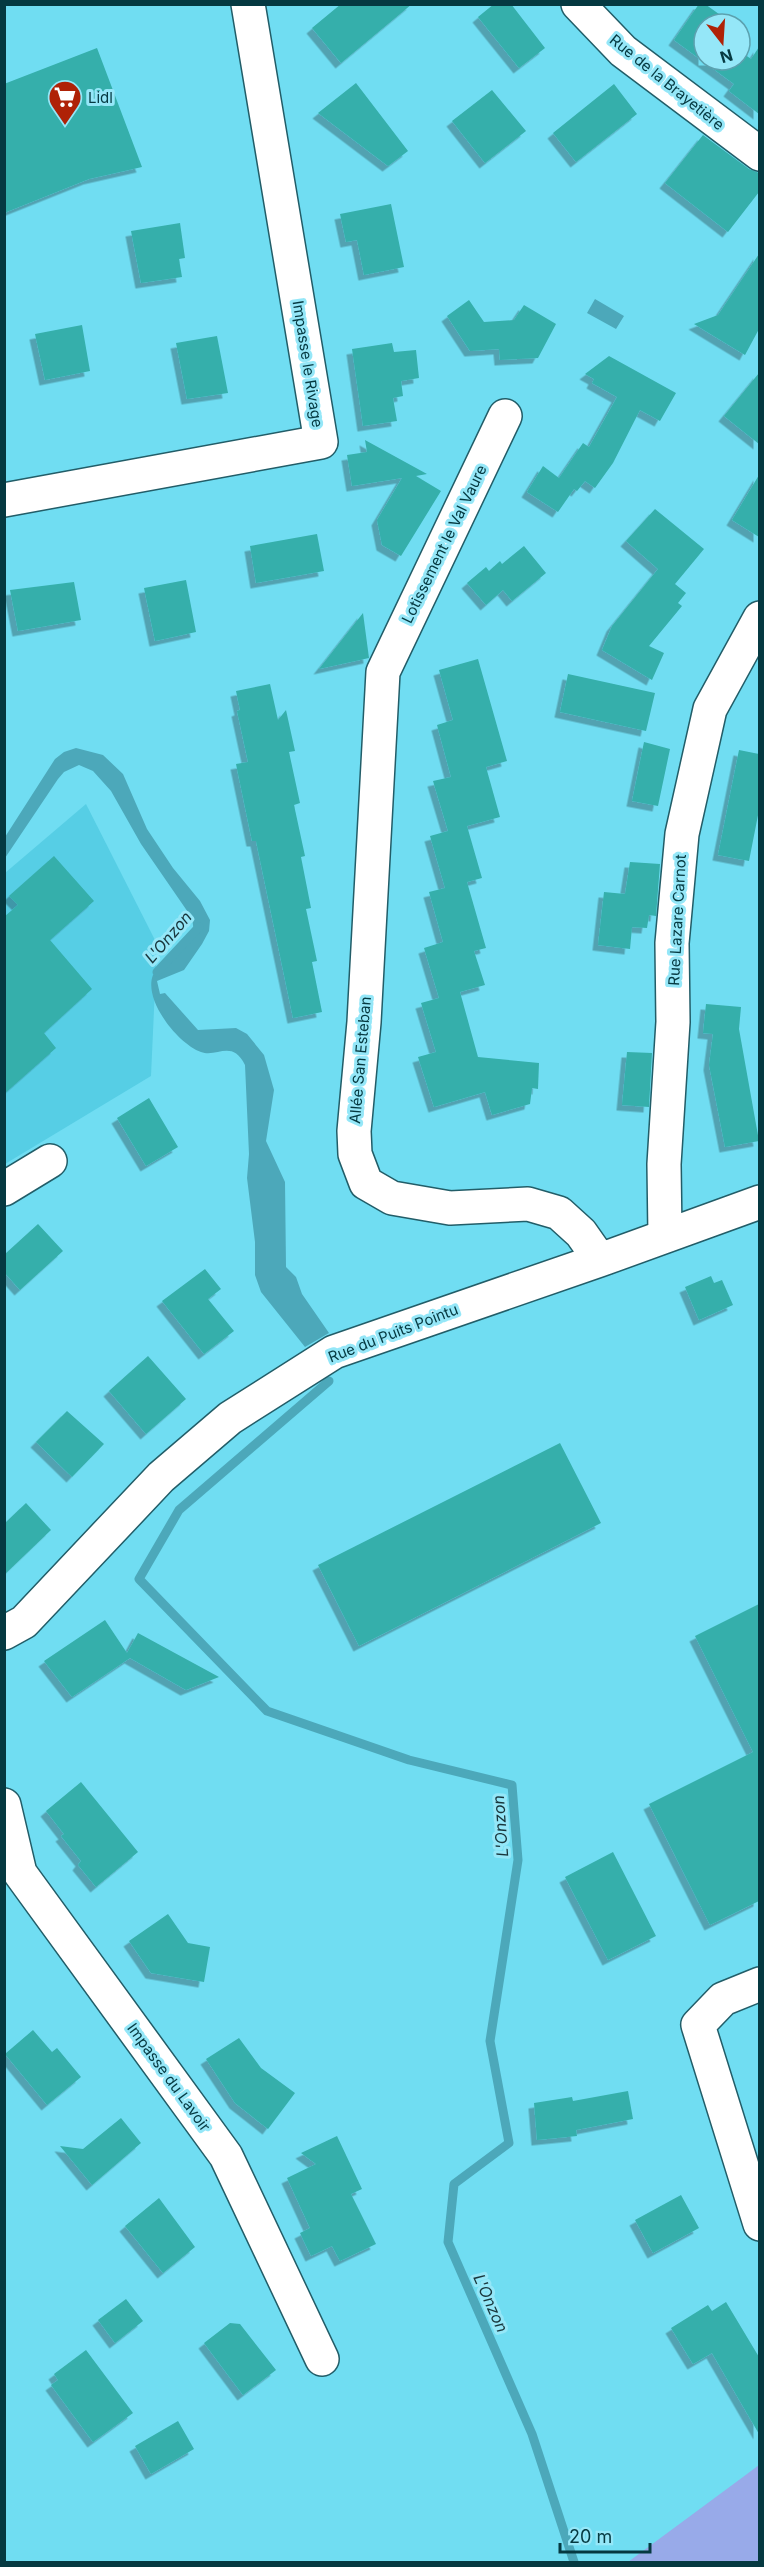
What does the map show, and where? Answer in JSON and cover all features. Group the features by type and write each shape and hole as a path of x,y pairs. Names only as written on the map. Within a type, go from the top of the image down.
{"street":[{"name":"Impasse le Rivage","path":"4,500 321,442 248,4"},
{"name":"Rue de la Brayetière","path":"578,4 623,51 759,154"},
{"name":"Lotissement le Val Vaure","path":"383,672 505,416"},
{"name":"Rue Lazare Carnot","path":"665,1236 664,1164 672,1022 672,944 682,834 710,709 759,618"},
{"name":"Allée San Esteban","path":"383,672 364,1022 354,1131 355,1154 366,1183 392,1198 450,1208 528,1204 559,1213 581,1233 600,1260"},
{"path":"4,1189 50,1161"},
{"name":"Rue du Puits Pointu","path":"4,1633 24,1622 170,1469 230,1418 334,1352 759,1202"},
{"name":"Impasse du Lavoir","path":"4,1805 20,1873 226,2156 322,2359"},
{"path":"759,1984 723,1999 698,2025 759,2224"}],"shaded area":[{"path":"595,299 624,316 616,329 587,313"},
{"path":"76,748 103,755 123,774 147,829 173,868 200,901 210,920 209,931 184,970 157,981 160,994 165,993 198,1030 236,1028 247,1034 264,1055 274,1090 266,1141 285,1182 286,1267 296,1277 302,1294 329,1333 305,1347 261,1292 255,1275 255,1242 247,1178 249,1154 245,1065 240,1057 230,1051 201,1052 182,1040 165,1020 153,996 151,985 153,975 180,951 194,932 192,918 141,844 111,791 93,771 79,765 64,772 58,779 5,858 5,837 55,759 64,752"},
{"path":"86,804 157,944 151,1076 5,1164 5,873"},
{"path":"759,2465 759,2562 628,2562 743,2477"}],"building":[{"path":"341,4 412,4 341,63 312,28"},
{"path":"494,4 511,4 545,48 519,68 478,17"},
{"path":"699,4 705,4 716,12 693,12"},
{"path":"692,14 692,53 674,40"},
{"path":"759,47 759,114 729,91 734,84 718,72 752,72 752,58"},
{"name":"Lidl","path":"97,48 142,167 89,179 4,213 4,84"},
{"path":"356,83 408,151 388,166 318,113"},
{"path":"614,84 637,114 576,162 553,133"},
{"path":"492,90 526,131 485,163 452,121"},
{"path":"703,135 749,169 759,173 759,192 728,232 665,183"},
{"path":"391,204 404,267 364,275 357,240 346,242 340,214"},
{"path":"180,223 185,258 179,259 182,277 141,283 131,231"},
{"path":"759,254 759,329 745,355 694,324 718,315"},
{"path":"469,300 484,322 514,320 524,305 556,324 538,358 500,360 499,349 470,351 447,316"},
{"path":"82,325 90,371 45,380 35,334"},
{"path":"217,336 228,393 187,399 176,343"},
{"path":"392,343 394,352 416,350 419,378 401,381 403,396 393,398 397,421 363,426 352,349"},
{"path":"609,356 676,393 660,421 640,410 613,463 595,488 585,481 577,491 574,489 558,512 527,492 543,466 559,478 583,443 589,447 617,397 592,383 594,379 585,374"},
{"path":"759,373 759,444 724,416"},
{"path":"365,440 427,474 416,476 441,491 401,556 382,545 377,520 402,478 352,486 347,455 367,452"},
{"path":"759,475 759,537 732,520"},
{"path":"655,509 704,549 675,584 686,593 678,603 682,606 649,646 664,653 652,680 602,650 612,626 658,569 626,541"},
{"path":"317,534 324,571 256,583 250,546"},
{"path":"524,546 546,573 512,601 503,590 486,605 467,583 486,567 489,571 500,561 502,564"},
{"path":"186,580 196,632 155,641 144,588"},
{"path":"74,582 81,620 18,631 10,590"},
{"path":"363,613 369,658 319,669"},
{"path":"478,659 507,761 486,767 500,817 467,826 482,878 467,882 486,948 474,951 485,985 449,995 460,992 478,1057 539,1063 538,1089 532,1088 530,1104 492,1115 485,1092 434,1107 418,1057 436,1052 421,1003 439,998 424,948 443,942 429,892 445,888 430,836 448,831 433,781 451,777 437,725 453,720 439,670"},
{"path":"568,674 655,693 646,731 560,712"},
{"path":"270,684 278,720 286,710 295,751 289,752 300,803 294,805 305,856 301,857 311,908 306,909 317,961 312,962 322,1012 293,1018 256,841 252,841 236,764 248,762 237,711 240,710 236,691"},
{"path":"644,742 670,749 658,806 632,801"},
{"path":"739,750 759,754 759,810 749,861 718,855"},
{"path":"54,856 94,901 50,940 92,989 44,1033 56,1048 4,1094 4,917 18,905 9,896"},
{"path":"630,862 660,864 656,916 649,915 647,928 632,927 630,949 598,945 604,892 625,894"},
{"path":"706,1004 741,1007 739,1029 759,1141 725,1147 709,1065 713,1034 703,1033"},
{"path":"627,1052 652,1053 649,1107 622,1105"},
{"path":"149,1098 178,1147 146,1166 117,1118"},
{"path":"38,1224 63,1251 20,1290 4,1272 4,1255"},
{"path":"205,1269 221,1289 208,1299 234,1331 204,1354 162,1301"},
{"path":"711,1276 714,1283 722,1280 733,1305 699,1320 685,1287"},
{"path":"148,1356 186,1399 146,1434 109,1391"},
{"path":"67,1411 104,1444 72,1477 36,1442"},
{"path":"560,1443 601,1523 359,1646 318,1565"},
{"path":"26,1503 51,1530 4,1575 4,1524"},
{"path":"759,1604 759,1901 710,1925 649,1804 753,1752 695,1636"},
{"path":"105,1620 127,1653 138,1633 219,1677 186,1690 130,1658 72,1697 44,1661"},
{"path":"81,1782 138,1852 96,1887 78,1865 81,1861 61,1836 64,1834 46,1811"},
{"path":"613,1852 656,1936 608,1960 565,1877"},
{"path":"168,1914 188,1943 210,1947 204,1982 151,1973 129,1941"},
{"path":"33,2030 52,2052 57,2048 81,2077 47,2105 5,2054"},
{"path":"239,2038 261,2068 295,2093 268,2129 235,2103 206,2059"},
{"path":"628,2091 633,2119 576,2130 577,2136 537,2140 534,2103 572,2097 573,2101"},
{"path":"121,2118 141,2143 92,2185 60,2146 83,2149"},
{"path":"337,2136 362,2189 351,2194 376,2244 340,2261 332,2246 311,2256 300,2233 310,2228 287,2178 316,2164 301,2153"},
{"path":"681,2195 699,2228 653,2253 635,2220"},
{"path":"159,2198 195,2247 163,2273 125,2226"},
{"path":"126,2299 143,2321 115,2343 98,2320"},
{"path":"726,2302 759,2357 759,2434 712,2353 693,2364 671,2328 708,2305 712,2311"},
{"path":"230,2323 240,2324 276,2370 243,2395 204,2343"},
{"path":"86,2350 133,2413 93,2442 51,2385 58,2380 54,2374"},
{"path":"178,2421 194,2449 151,2474 135,2446"}],"waterway":[{"name":"L'Onzon","path":"157,972 199,927"},
{"name":"L'Onzon","path":"329,1381 179,1510 139,1579 267,1711 409,1760 512,1785 518,1860 490,2041 509,2143 454,2184 448,2242 532,2434 574,2562"}],"place":[{"name":"Lidl","path":"65,126"}]}
